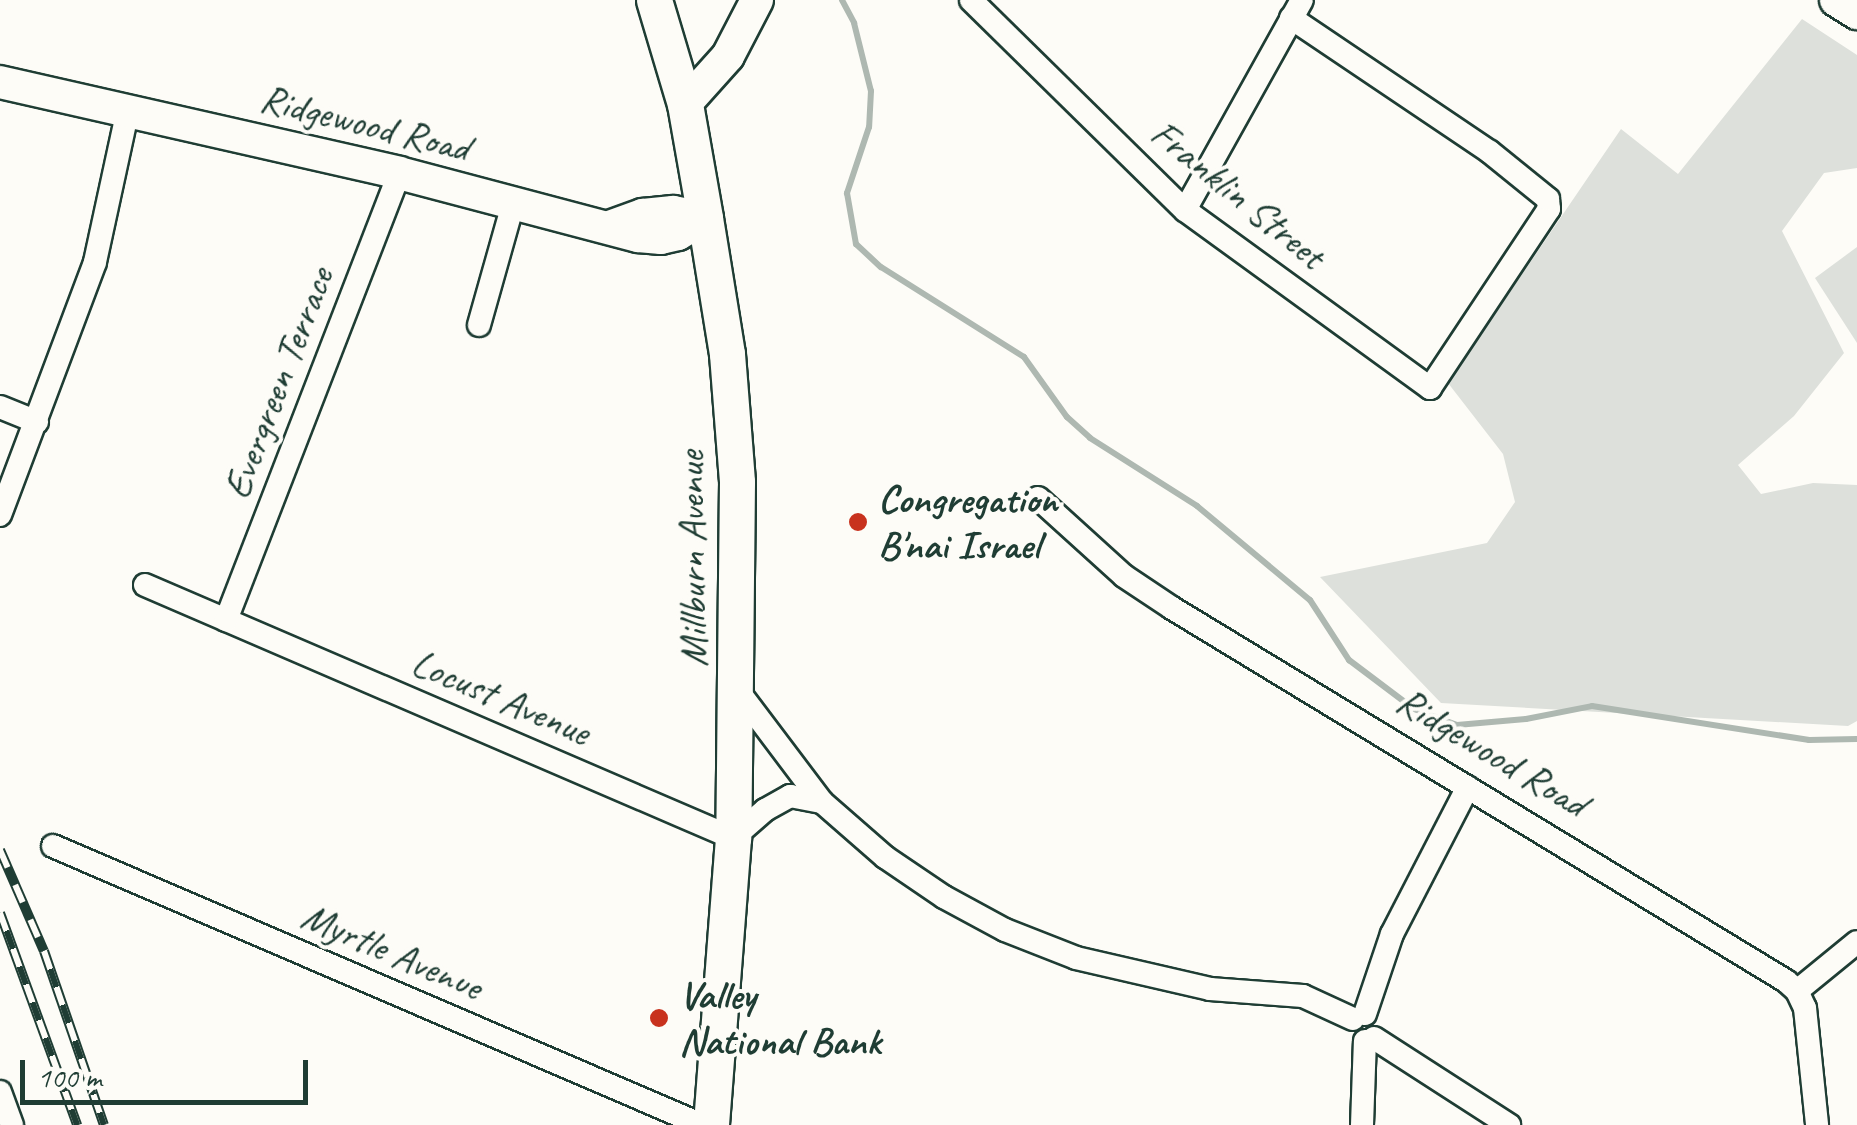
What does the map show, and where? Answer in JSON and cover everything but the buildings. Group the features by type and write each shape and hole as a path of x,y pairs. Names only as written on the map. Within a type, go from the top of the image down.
{"main road":[{"name":"Millburn Avenue","path":"654,0 685,104 705,218 728,354 737,482 733,838 715,1118"}],"street":[{"path":"685,104 728,56 757,0"},
{"name":"Franklin Street","path":"970,0 1184,210 1430,388 1549,210 1548,198 1296,9"},
{"path":"1836,0 1857,14"},
{"path":"1184,210 1296,9"},
{"name":"Ridgewood Road","path":"0,82 399,173 606,228 643,215 673,212 705,218"},
{"path":"0,514 95,262 128,110"},
{"name":"Evergreen Terrace","path":"226,620 399,173"},
{"path":"479,325 513,204"},
{"path":"0,407 36,422"},
{"name":"Ridgewood Road","path":"1038,498 1140,587 1774,972 1797,991"},
{"name":"Locust Avenue","path":"144,585 733,838"},
{"path":"736,688 822,802 885,857 944,897 1005,930 1076,958 1146,978 1304,996 1359,1016"},
{"path":"1468,787 1392,934 1351,1032 1509,1125"},
{"path":"733,838 765,810 790,796 822,802"},
{"name":"Myrtle Avenue","path":"53,846 715,1118"},
{"path":"1817,1125 1808,1028 1797,991 1857,942"},
{"path":"1362,1125 1369,1040"},
{"path":"0,1092 12,1125"}],"shaded area":[{"path":"1802,19 1857,55 1857,168 1824,173 1782,231 1844,353 1794,416 1738,465 1761,494 1813,483 1857,485 1857,721 1848,726 1441,703 1320,577 1487,543 1515,502 1503,454 1448,383 1621,129 1678,174"},
{"path":"1857,247 1857,343 1815,278"}],"waterway":[{"path":"842,0 854,23 871,91 869,127 847,193 856,244 881,267 1024,357 1067,417 1090,438 1197,506 1310,600 1349,660 1414,709 1457,725 1526,719 1592,706 1809,740 1857,739"}],"railway":[{"path":"0,850 44,951 104,1125"},
{"path":"0,913 77,1125"}],"place":[{"name":"Congregation B'nai Israel","path":"858,522"},
{"name":"Valley National Bank","path":"659,1018"}]}
